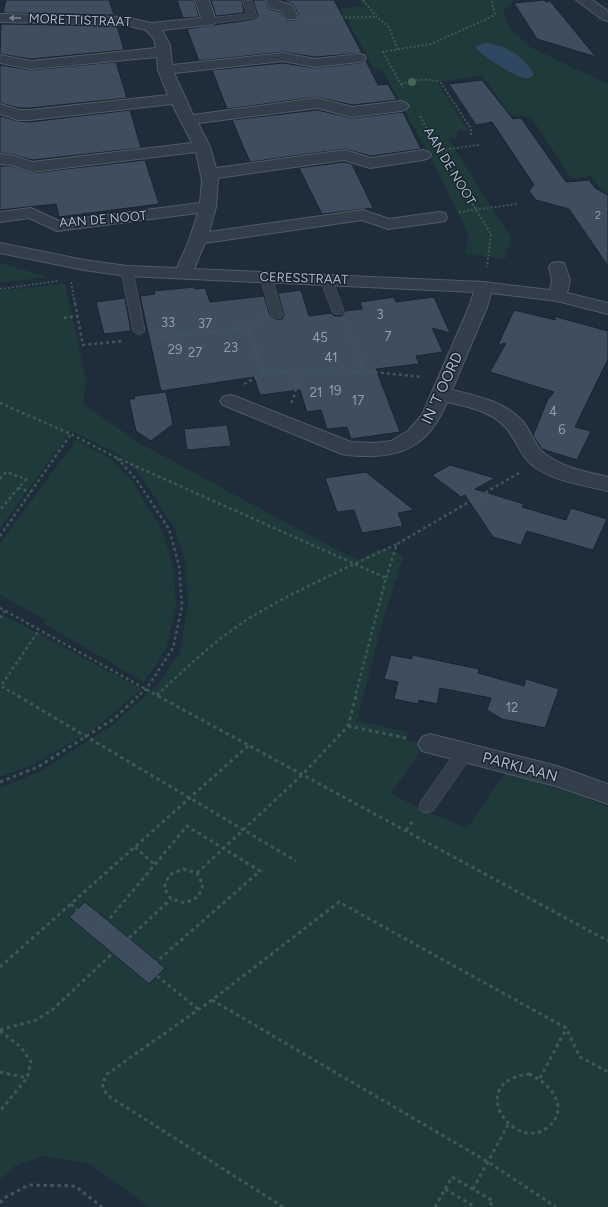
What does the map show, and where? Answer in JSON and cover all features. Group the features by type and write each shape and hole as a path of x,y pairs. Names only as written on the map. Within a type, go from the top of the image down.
{"street":[{"path":"202,0 210,21"},
{"path":"272,0 275,5 287,8 291,16"},
{"path":"583,0 608,17"},
{"name":"MORETTISTRAAT","path":"0,18 125,20 151,27 210,21"},
{"path":"151,27 159,34 165,52 165,70 176,99 202,147 210,174 211,188 208,207 199,239 183,274"},
{"path":"0,59 31,65 165,52"},
{"path":"165,70 283,57 315,63 359,58"},
{"path":"0,109 18,115 30,115 176,99"},
{"path":"187,120 317,104 352,112 401,106"},
{"path":"0,159 15,161 31,167 202,147"},
{"name":"AAN DE NOOT","path":"210,174 345,155 370,163 423,155"},
{"name":"AAN DE NOOT","path":"0,217 31,213 57,226 208,207"},
{"path":"199,239 363,216 388,224 447,215"},
{"name":"CERESSTRAAT","path":"0,248 84,265 127,271 484,287 558,296 608,309"},
{"path":"558,267 561,280 558,296"},
{"name":"IN 'T OORD","path":"230,401 349,449 368,450 407,443 422,430 443,388 478,307 484,287"},
{"path":"443,388 498,411 510,419 532,454 540,461 566,472 608,484"},
{"name":"PARKLAAN","path":"430,744 557,776 608,794"}],"lane":[{"path":"210,21 252,16 247,1"},
{"path":"127,271 139,331"},
{"path":"266,277 276,315"},
{"path":"326,279 338,311"},
{"path":"427,806 465,752"}],"path":[{"path":"363,0 377,17 389,27 398,50"},
{"path":"405,90 382,52 431,44 491,17 495,14 492,2 494,0"},
{"path":"291,16 308,18 377,17"},
{"path":"401,84 414,80 436,80 441,83 471,129 471,135"},
{"name":"AAN DE NOOT","path":"416,111 436,144"},
{"name":"AAN DE NOOT","path":"479,145 440,150 491,234 484,287"},
{"path":"447,215 476,209 517,204"},
{"path":"0,289 71,279 84,265"},
{"path":"71,279 83,345 127,340"},
{"path":"338,311 347,324 364,372"},
{"path":"64,318 78,316"},
{"path":"154,337 248,328 262,374"},
{"path":"244,384 262,374 281,372 300,374 364,372 379,375 408,374 443,388"},
{"path":"279,421 296,396 296,385 300,374"},
{"path":"0,403 71,434 115,457 386,578"},
{"path":"0,536 71,434"},
{"path":"0,782 38,767 87,737 114,718 147,688 173,648 182,606 179,566 168,528 136,478 115,457"},
{"path":"157,695 205,650 247,620 317,582 397,544 540,461"},
{"path":"0,479 6,472 26,479 0,510"},
{"path":"18,488 31,492"},
{"path":"197,873 302,774 348,726 386,578 397,544"},
{"path":"0,608 147,688 248,746 302,774 608,942"},
{"path":"0,618 5,611"},
{"path":"39,630 18,657 1,686 296,861"},
{"path":"348,726 430,744"},
{"path":"0,967 248,746"},
{"path":"101,929 187,826 260,871 148,969"},
{"path":"135,847 155,865"},
{"path":"183,869 197,873 203,885 198,897 185,903 171,899 164,888 169,875 183,869"},
{"path":"129,938 171,899"},
{"path":"283,1207 107,1095 102,1084 107,1074 212,1000 339,902 566,1028 580,1057 608,1072"},
{"path":"71,904 77,910"},
{"path":"0,1031 36,1020 52,1010 114,953"},
{"path":"157,976 198,1009"},
{"path":"212,1000 488,1162 556,1207"},
{"path":"540,1078 566,1028"},
{"path":"0,1031 21,1048 31,1062 27,1078 0,1111"},
{"path":"0,1072 27,1078"},
{"path":"529,1074 540,1078 551,1087 557,1099 557,1111 553,1123 542,1131 529,1133 518,1131 508,1125 501,1116 497,1106 497,1096 501,1086 508,1078 518,1075 529,1074"},
{"path":"473,1189 508,1125"},
{"path":"435,1207 452,1177 493,1202 489,1207"},
{"path":"0,1203 4,1198 29,1185 75,1186 102,1207"},
{"path":"445,1189 475,1207"}],"green space":[{"path":"359,0 514,0 503,11 510,29 530,47 608,84 608,198 591,176 572,179 531,117 510,115 482,75 437,82 468,130 457,131 458,137 449,140 511,238 505,259 465,254 469,236 434,164 382,69 374,68 347,20 331,20 328,10 364,6"},
{"path":"0,263 48,277 0,283"},
{"path":"65,283 86,381 83,404 141,444 337,550 358,560 375,551 386,549 397,552 403,557 382,624 357,721 408,732 407,741 425,745 391,793 422,810 467,828 506,772 581,796 608,807 608,1207 149,1207 90,1164 43,1156 15,1166 0,1180 0,788 41,771 113,725 158,684 179,655 188,606 186,564 174,527 141,476 118,454 71,431 0,528 0,291"},
{"path":"76,440 111,459 132,481 162,530 173,566 176,605 167,647 144,682 43,623 46,620 0,595 0,544"},
{"path":"0,613 142,689 94,729 34,764 0,777"}],"water":[{"path":"485,43 499,46 520,57 534,75 527,79 513,74 495,63 477,50 476,46"}],"building":[{"path":"6,0 109,0 114,15 3,13"},
{"path":"177,0 194,0 199,17 183,18"},
{"path":"211,0 242,0 244,13 216,16"},
{"path":"253,0 264,0 269,9 280,12 286,20 296,20 299,15 293,4 281,0 334,0 362,53 315,57 283,52 199,61 187,29 255,19 258,16"},
{"path":"544,0 546,2 550,1 596,57 537,39 514,3"},
{"path":"1,24 117,26 124,50 31,59 0,54"},
{"path":"366,61 378,85 388,84 397,100 352,105 317,97 227,109 212,70 283,63 315,68"},
{"path":"116,62 127,98 30,108 19,108 0,103 0,65 31,70"},
{"path":"482,80 513,119 521,118 566,182 589,180 595,188 608,195 608,266 569,209 536,200 529,191 534,185 492,122 476,125 449,84"},
{"path":"130,110 141,148 32,160 15,155 0,153 0,116 18,121 30,122"},
{"path":"317,110 352,118 403,112 421,149 371,156 345,149 250,162 232,120"},
{"path":"145,160 159,204 59,217 56,204 0,210 0,166 12,166 31,173"},
{"path":"344,162 352,164 373,208 322,214 299,168"},
{"path":"194,287 195,289 205,288 210,302 264,296 270,315 277,320 282,319 284,315 278,293 301,290 309,316 331,313 334,316 342,316 345,311 362,309 360,302 394,297 396,302 434,297 450,333 432,328 443,352 416,356 419,364 376,369 400,432 351,439 347,427 327,429 321,410 307,412 300,390 260,395 254,377 161,391 140,296 155,294 154,291"},
{"path":"125,298 131,331 104,334 96,302"},
{"path":"514,310 556,320 553,316 608,331 608,359 575,427 591,431 577,460 542,449 533,436 548,399 554,392 490,372 506,343 498,345"},
{"path":"166,392 173,424 151,441 136,431 129,399 135,399 134,396"},
{"path":"227,425 231,446 187,450 184,429"},
{"path":"450,465 495,478 475,489 524,504 522,507 566,520 571,508 607,519 593,550 527,531 521,545 493,537 465,495 461,497 432,475"},
{"path":"366,472 414,510 398,513 403,526 362,533 354,510 337,512 325,478"},
{"path":"391,655 412,659 412,655 479,669 478,673 524,686 526,679 559,689 545,728 502,719 487,710 491,698 440,688 437,704 419,700 418,704 394,699 398,682 384,679"},
{"path":"85,902 165,968 149,984 69,917"}]}
